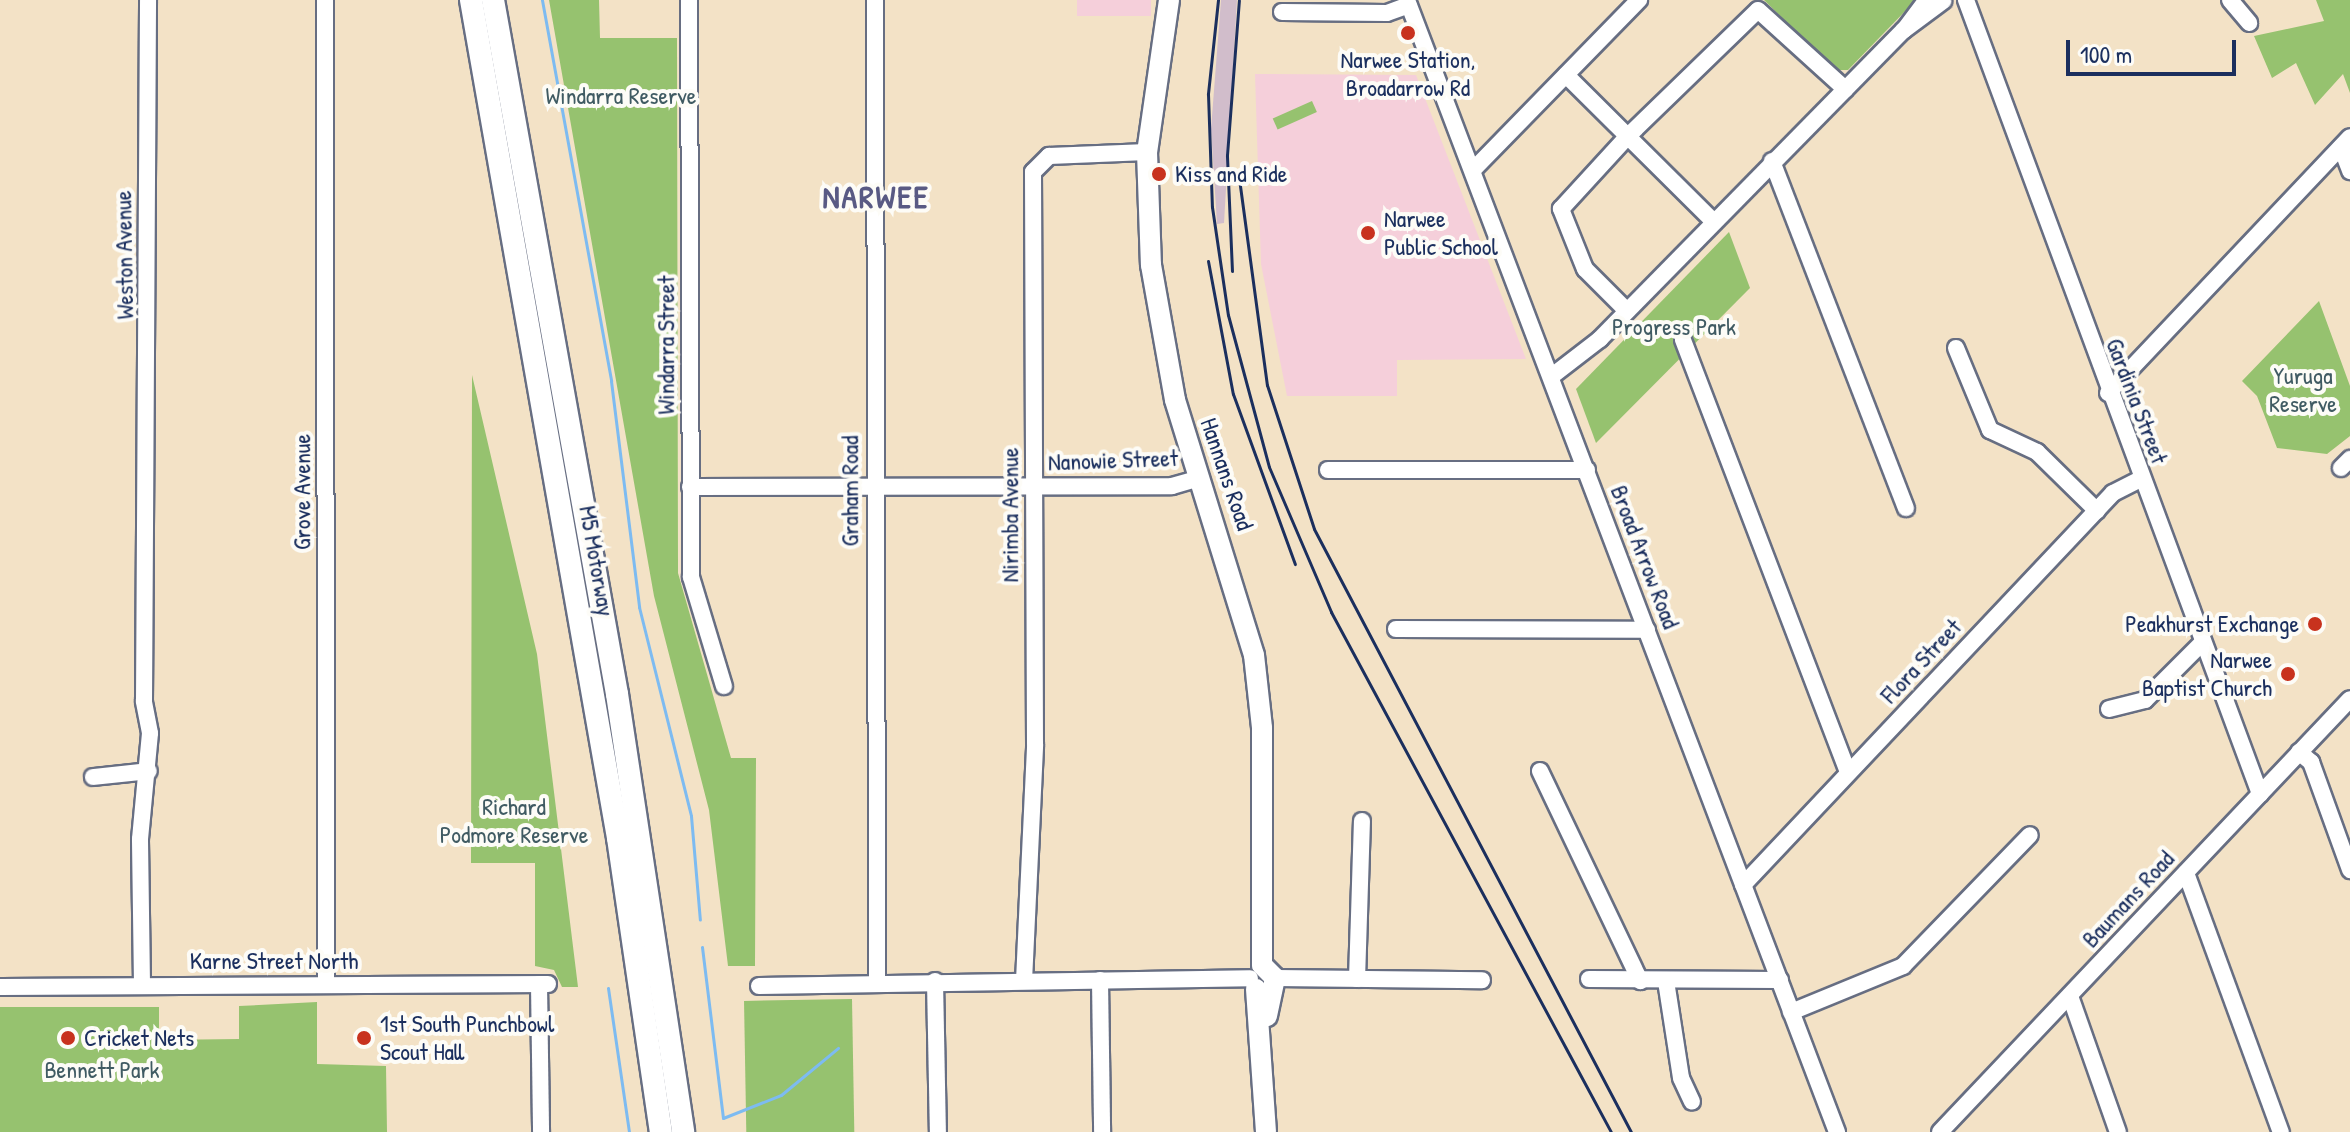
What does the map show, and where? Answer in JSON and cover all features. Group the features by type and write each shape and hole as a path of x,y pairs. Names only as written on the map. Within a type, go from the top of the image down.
{"highway":[{"name":"M5 Motorway","path":"471,0 620,850 661,1132"},
{"name":"M5 Motorway","path":"493,0 617,694 683,1132"}],"main road":[{"name":"Hannans Road","path":"1169,0 1147,152 1154,302 1200,478 1254,655 1262,728 1266,1132"}],"street":[{"name":"Weston Avenue","path":"142,984 140,839 149,771 148,0"},
{"name":"Grove Avenue","path":"325,0 326,985"},
{"name":"Windarra Street","path":"689,0 691,577 724,686"},
{"name":"Graham Road","path":"875,0 877,981"},
{"path":"1473,170 1639,0"},
{"name":"Gardinia Street","path":"1966,0 1971,24 2260,794"},
{"path":"2230,0 2249,23"},
{"path":"1552,376 1627,311 1904,30 1942,1"},
{"name":"Gardinia Street","path":"1942,1 1971,24"},
{"path":"1282,12 1387,13 1408,3"},
{"name":"Broad Arrow Road","path":"1408,3 1837,1132"},
{"path":"1627,311 1585,269 1561,209 1627,137 1758,10 1845,89"},
{"path":"1566,75 1713,221"},
{"path":"2108,393 2346,142"},
{"path":"2346,142 2350,171"},
{"name":"Nirimba Avenue","path":"1024,981 1035,744 1033,172 1049,156 1147,152"},
{"path":"1772,161 1906,508"},
{"path":"1683,340 1848,773"},
{"path":"1956,348 1990,430 2037,452 2097,511"},
{"path":"1328,470 1587,470"},
{"name":"Nanowie Street","path":"690,487 1172,486 1200,478"},
{"name":"Flora Street","path":"1743,885 2097,511 2141,479"},
{"path":"1396,629 1647,630"},
{"path":"2109,709 2145,700 2203,642"},
{"name":"Baumans Road","path":"1940,1132 2350,699"},
{"path":"2299,752 2311,762 2350,870"},
{"path":"93,777 149,771"},
{"path":"1540,771 1640,981"},
{"path":"1357,979 1362,821"},
{"path":"1791,1012 1903,966 2030,835"},
{"path":"2186,873 2281,1132"},
{"path":"1589,979 1780,980"},
{"path":"1100,980 1102,1132"},
{"path":"759,986 877,981 1482,980"},
{"path":"935,981 938,1132"},
{"path":"1666,981 1681,1078 1692,1102"},
{"name":"Karne Street North","path":"0,987 544,984 541,1132"},
{"path":"2070,996 2118,1132"}],"shaded area":[{"path":"1077,0 1151,0 1151,16 1077,16"},
{"path":"1221,0 1237,0 1224,223 1217,224 1211,129"},
{"name":"Narwee Public School","path":"1255,74 1416,75 1526,359 1397,360 1397,396 1287,396 1261,264"}],"green space":[{"name":"Windarra Reserve","path":"549,0 599,0 600,38 677,38 678,573 731,758 756,758 755,966 728,966 709,810 654,596"},
{"path":"1764,0 1916,0 1848,70 1835,70"},
{"path":"2316,0 2350,0 2350,93 2343,74 2315,105 2296,63 2272,78 2254,36 2324,21"},
{"path":"1312,101 1317,112 1278,129 1273,118"},
{"name":"Progress Park","path":"1729,232 1750,288 1596,443 1576,389"},
{"name":"Yuruga Reserve","path":"2319,301 2350,386 2350,436 2327,454 2277,448 2257,396 2242,381"},
{"name":"Richard Podmore Reserve","path":"472,375 537,654 578,987 562,987 554,970 535,966 535,863 471,863"},
{"path":"852,999 854,1132 746,1132 744,1001"},
{"name":"Bennett Park","path":"317,1002 317,1064 386,1066 387,1132 0,1132 0,1007 159,1007 159,1040 239,1039 239,1006"}],"waterway":[{"path":"542,0 611,381 639,607 691,816 700,920"},
{"path":"702,947 723,1118 781,1095 838,1048"},
{"path":"608,988 629,1132"}],"railway":[{"path":"1218,0 1208,94 1212,207 1228,315 1269,467 1331,612 1611,1132"},
{"path":"1232,271 1227,155 1239,0"},
{"path":"1238,171 1267,385 1314,529 1631,1132"},
{"path":"1208,261 1233,394 1295,564"}],"place":[{"name":"Narwee Station, Broadarrow Rd","path":"1408,33"},
{"name":"Kiss and Ride","path":"1159,174"},
{"name":"Narwee Public School","path":"1368,233"},
{"name":"Peakhurst Exchange","path":"2315,624"},
{"name":"Narwee Baptist Church","path":"2288,674"},
{"name":"Cricket Nets","path":"68,1038"},
{"name":"1st South Punchbowl Scout Hall","path":"364,1038"}],"district":[{"name":"NARWEE","path":"876,197"}]}
